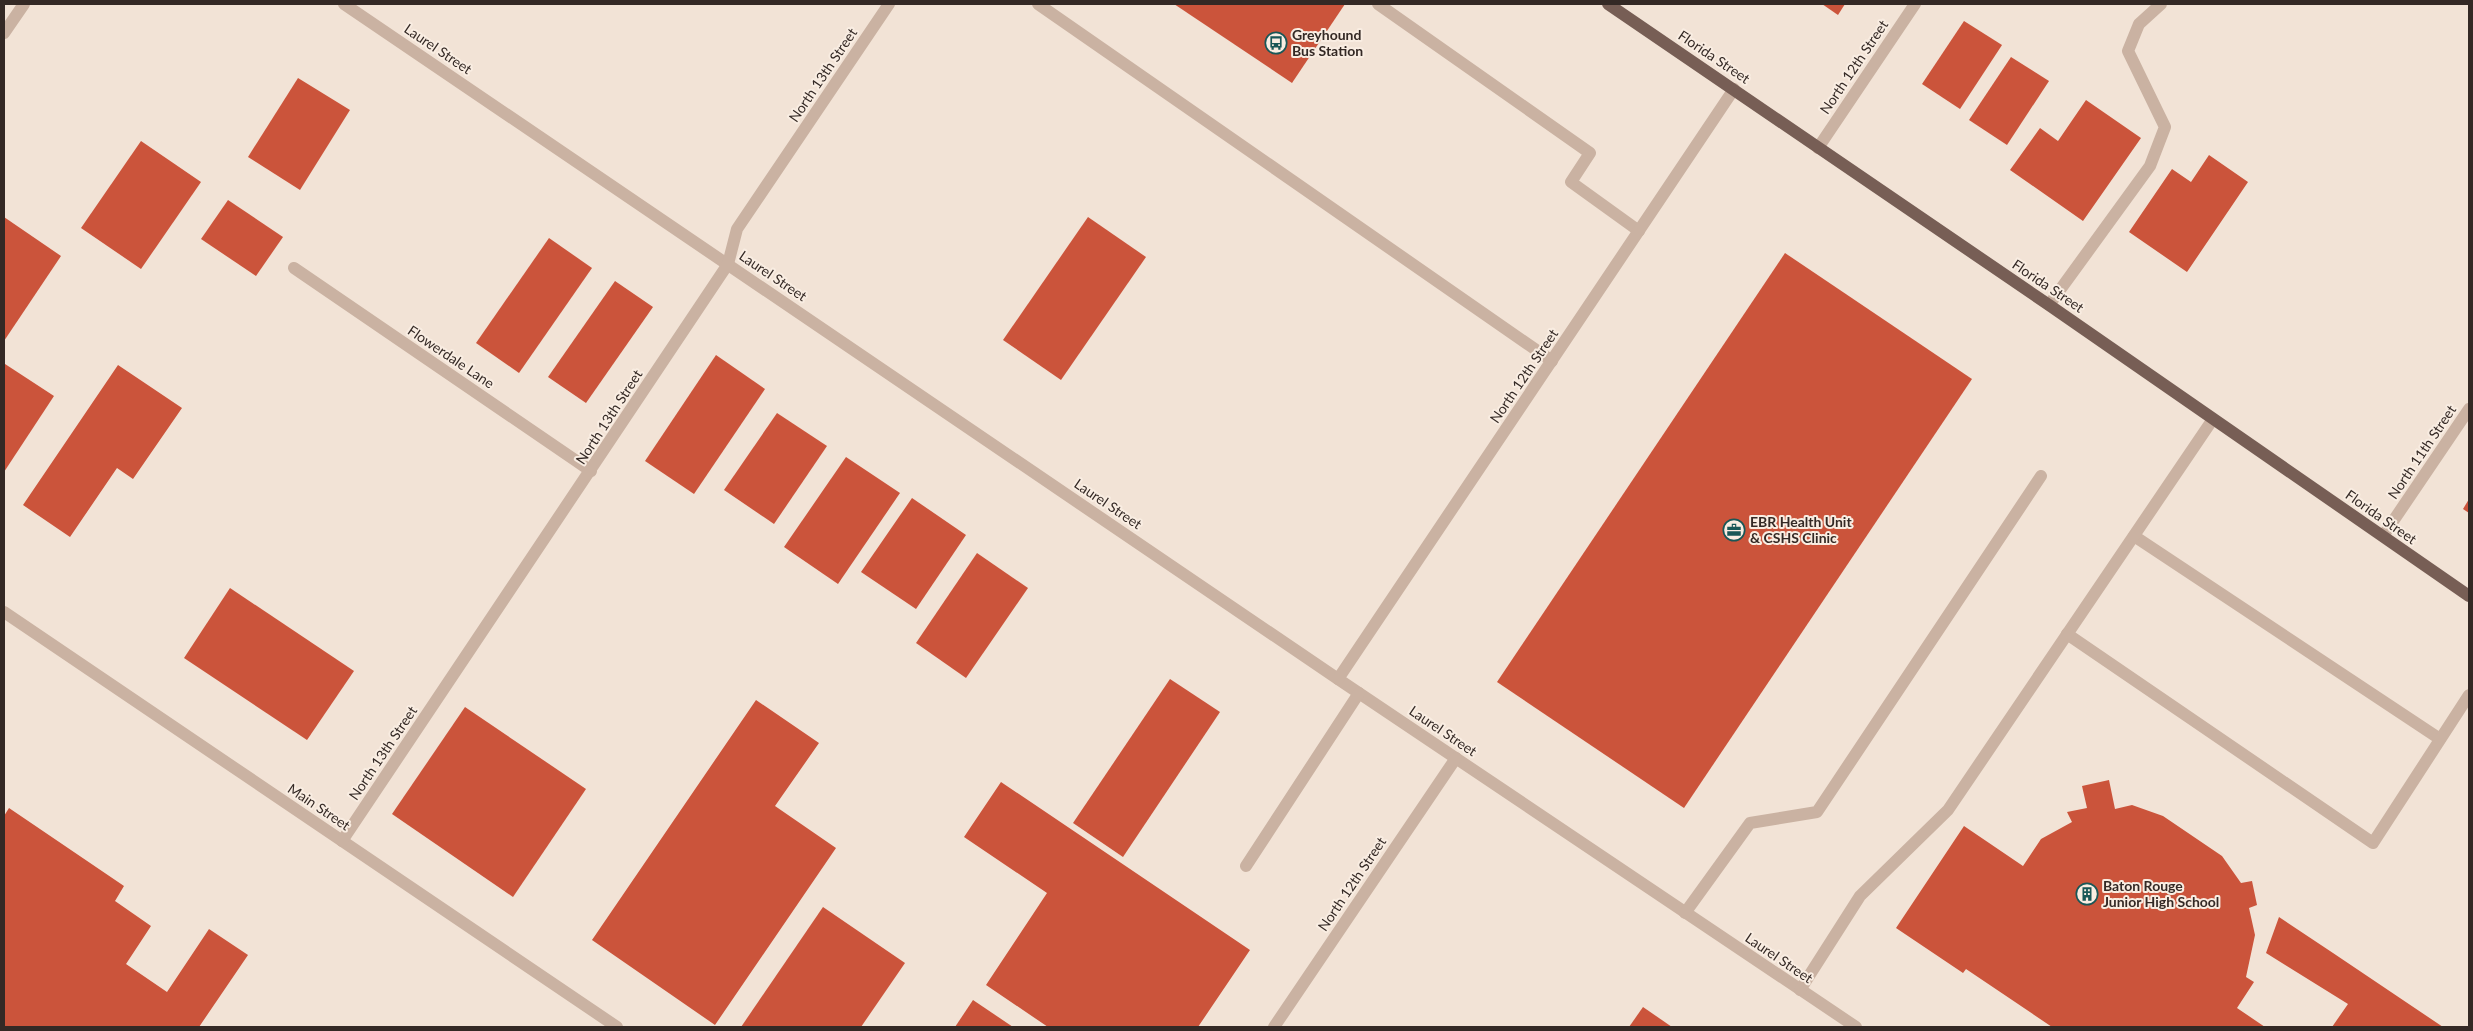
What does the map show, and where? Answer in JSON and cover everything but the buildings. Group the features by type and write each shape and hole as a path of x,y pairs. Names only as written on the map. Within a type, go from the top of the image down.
{"main road":[{"name":"Florida Street","path":"1608,4 2049,305 2469,596"}],"street":[{"path":"4,33 24,4"},
{"name":"Laurel Street","path":"344,4 1338,680 1856,1027"},
{"name":"North 13th Street","path":"342,841 728,264 737,228 889,4"},
{"path":"1038,4 1552,360"},
{"path":"1378,4 1590,153 1571,182 1639,231"},
{"name":"North 12th Street","path":"1818,148 1915,4"},
{"path":"2049,305 2150,166 2165,127 2128,52 2139,24 2161,4"},
{"name":"North 12th Street","path":"1338,680 1734,89"},
{"name":"Flowerdale Lane","path":"294,268 591,471"},
{"name":"North 11th Street","path":"2383,536 2469,409"},
{"path":"1800,990 1860,896 1948,810 2213,419"},
{"path":"1685,913 1750,823 1817,812 2041,476"},
{"path":"2134,536 2440,740"},
{"name":"Main Street","path":"4,612 617,1027"},
{"path":"2068,634 2373,843 2469,695"},
{"path":"1246,866 1359,693"},
{"name":"North 12th Street","path":"1274,1027 1456,758"}],"place":[{"name":"Greyhound Bus Station","path":"1276,43"},
{"name":"EBR Health Unit & CSHS Clinic","path":"1734,530"},
{"name":"Baton Rouge Junior High School","path":"2087,894"}]}
